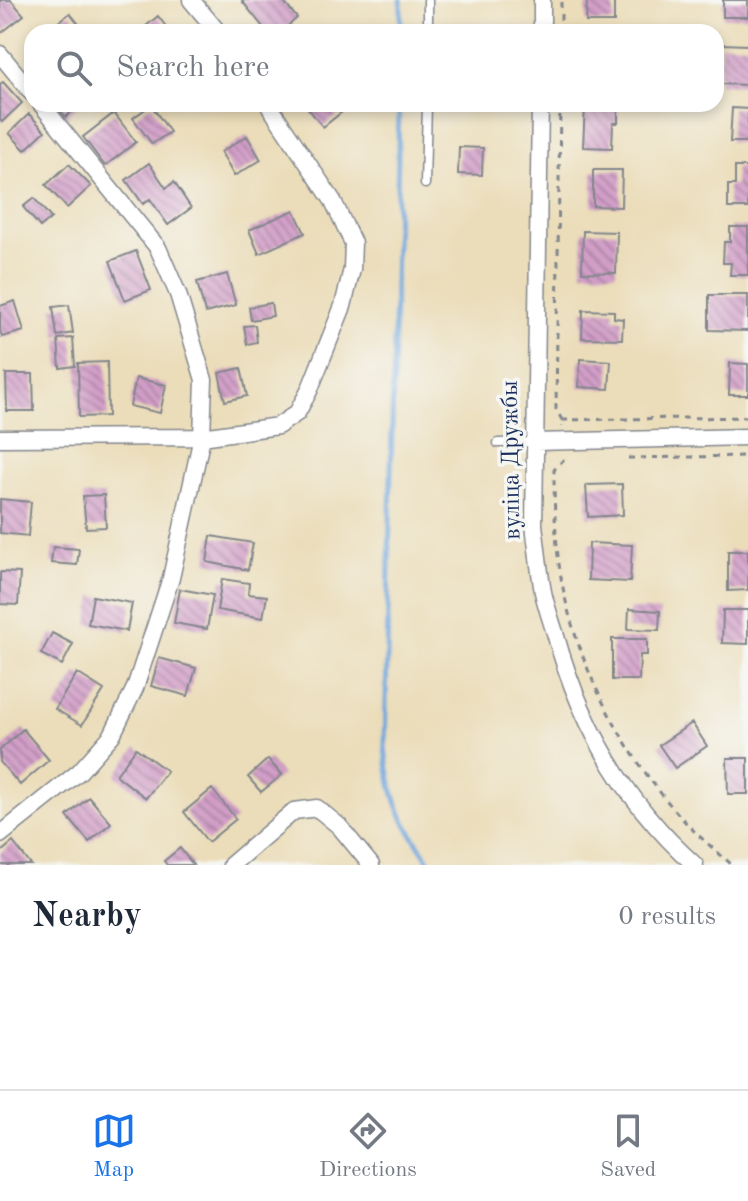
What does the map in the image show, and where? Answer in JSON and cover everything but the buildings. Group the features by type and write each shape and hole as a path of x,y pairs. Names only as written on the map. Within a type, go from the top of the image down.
{"street":[{"path":"191,0 211,24"},
{"path":"542,0 542,24"},
{"path":"0,54 24,83"},
{"path":"0,835 79,772 112,735 135,688 171,578 202,437 204,380 178,294 158,248 48,112"},
{"path":"0,438 202,437 278,426 297,413 343,306 352,269 353,243 333,201 273,112"},
{"name":"вуліца Дружбы","path":"540,112 534,525 544,594 565,672 591,732 627,791 672,844 695,865"},
{"path":"534,442 748,437"},
{"path":"231,865 294,811 317,808 339,826 371,865"}],"lane":[{"path":"428,0 428,24"},
{"path":"425,184 427,112"},
{"path":"498,443 534,442"}],"path":[{"path":"561,0 561,24"},
{"path":"560,112 556,409 562,420 748,417"},
{"path":"625,458 748,456"},
{"path":"564,459 554,470 558,559 572,625 586,665 611,717 645,772 691,828 732,865"}],"waterway":[{"path":"401,0 401,24"},
{"path":"399,112 385,747 399,810 432,865"}]}
